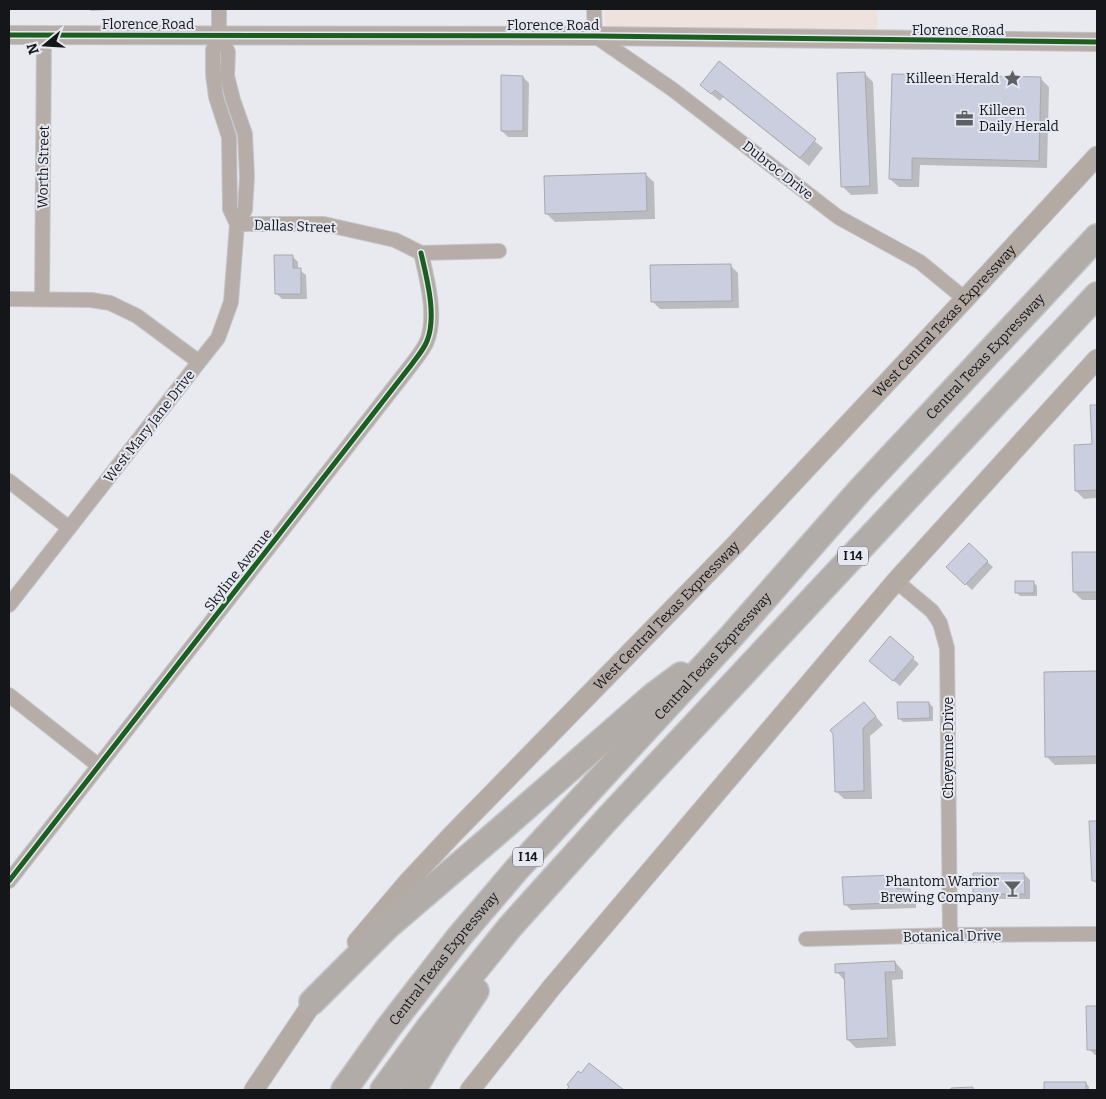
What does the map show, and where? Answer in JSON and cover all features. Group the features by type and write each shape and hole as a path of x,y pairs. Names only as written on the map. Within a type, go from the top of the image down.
{"highway":[{"name":"Central Texas Expressway","path":"344,1090 389,1027 465,929 517,869 729,639 861,489 1097,237"},
{"name":"I 14","path":"383,1090 435,1020 510,927 608,818 1097,295"},
{"path":"312,1002 388,926 654,695 729,639"},
{"path":"413,1090 441,1043 492,968 510,927"}],"main road":[{"name":"West Central Texas Expressway","path":"254,1090 312,1002 350,950 408,882 715,566 1097,156"},
{"path":"470,1090 552,988 896,581 1097,359"}],"street":[{"name":"West Mary Jane Drive","path":"219,9 219,35 213,50 213,74 216,97 229,137 230,209 237,224"},
{"path":"594,9 595,36"},
{"name":"Florence Road","path":"9,35 595,36 1097,42"},
{"name":"West Mary Jane Drive","path":"9,605 218,338 232,302 237,224 245,210 247,177 245,134 227,76 228,52 219,35"},
{"name":"Worth Street","path":"42,299 44,36"},
{"name":"Dubroc Drive","path":"595,36 672,89 838,216 920,262 965,299"},
{"path":"229,137 245,134"},
{"name":"Dallas Street","path":"237,224 324,224 395,240 422,253 499,251"},
{"name":"Skyline Avenue","path":"9,880 412,364 427,341 431,321 422,253"},
{"path":"9,298 91,300 110,303 137,316 199,362"},
{"path":"9,481 69,528"},
{"name":"Cheyenne Drive","path":"896,581 932,611 940,623 948,648 950,935"},
{"path":"9,695 99,766"},
{"name":"Botanical Drive","path":"806,939 950,935 1097,934"}],"shaded area":[{"path":"605,9 878,9 877,34 605,27"}],"building":[{"path":"719,61 816,139 800,158 715,90 711,94 700,85"},
{"path":"865,72 870,186 841,187 837,73"},
{"name":"Killeen Daily Herald","path":"892,74 1041,77 1039,161 912,158 912,180 889,179"},
{"path":"501,75 523,76 523,131 501,131"},
{"path":"646,173 647,211 545,214 544,176"},
{"path":"274,255 293,255 293,268 301,268 301,294 275,294"},
{"path":"731,264 732,301 651,302 650,265"},
{"path":"1090,405 1097,405 1097,490 1075,491 1074,445 1092,444"},
{"path":"969,543 988,561 965,585 946,567"},
{"path":"1072,552 1097,552 1097,592 1073,592"},
{"path":"1015,581 1034,581 1034,593 1015,593"},
{"path":"890,636 914,657 893,681 869,661"},
{"path":"1097,671 1097,756 1045,757 1044,672"},
{"path":"864,702 876,716 863,728 864,791 835,792 833,734 830,730"},
{"path":"897,702 929,702 930,718 898,719"},
{"path":"1089,821 1097,821 1097,881 1092,881"},
{"path":"973,873 1024,873 1025,894 973,894"},
{"path":"896,875 897,889 910,889 911,902 844,905 842,877"},
{"path":"895,961 896,972 885,972 888,1038 847,1040 844,972 835,973 835,964"},
{"path":"1086,1006 1097,1006 1097,1050 1087,1050"},
{"path":"589,1063 624,1090 567,1090 569,1086 567,1085 578,1071 581,1073"},
{"path":"1044,1082 1086,1082 1086,1090 1044,1090"},
{"path":"973,1087 973,1090 951,1090 951,1088"}],"cycle path":[{"path":"9,35 595,36 1097,42"},
{"path":"9,881 422,350 430,331 431,309 421,253"}],"place":[{"name":"Killeen Herald","path":"1013,78"},
{"name":"Killeen Daily Herald","path":"965,118"},
{"name":"Phantom Warrior Brewing Company","path":"1013,889"}]}
